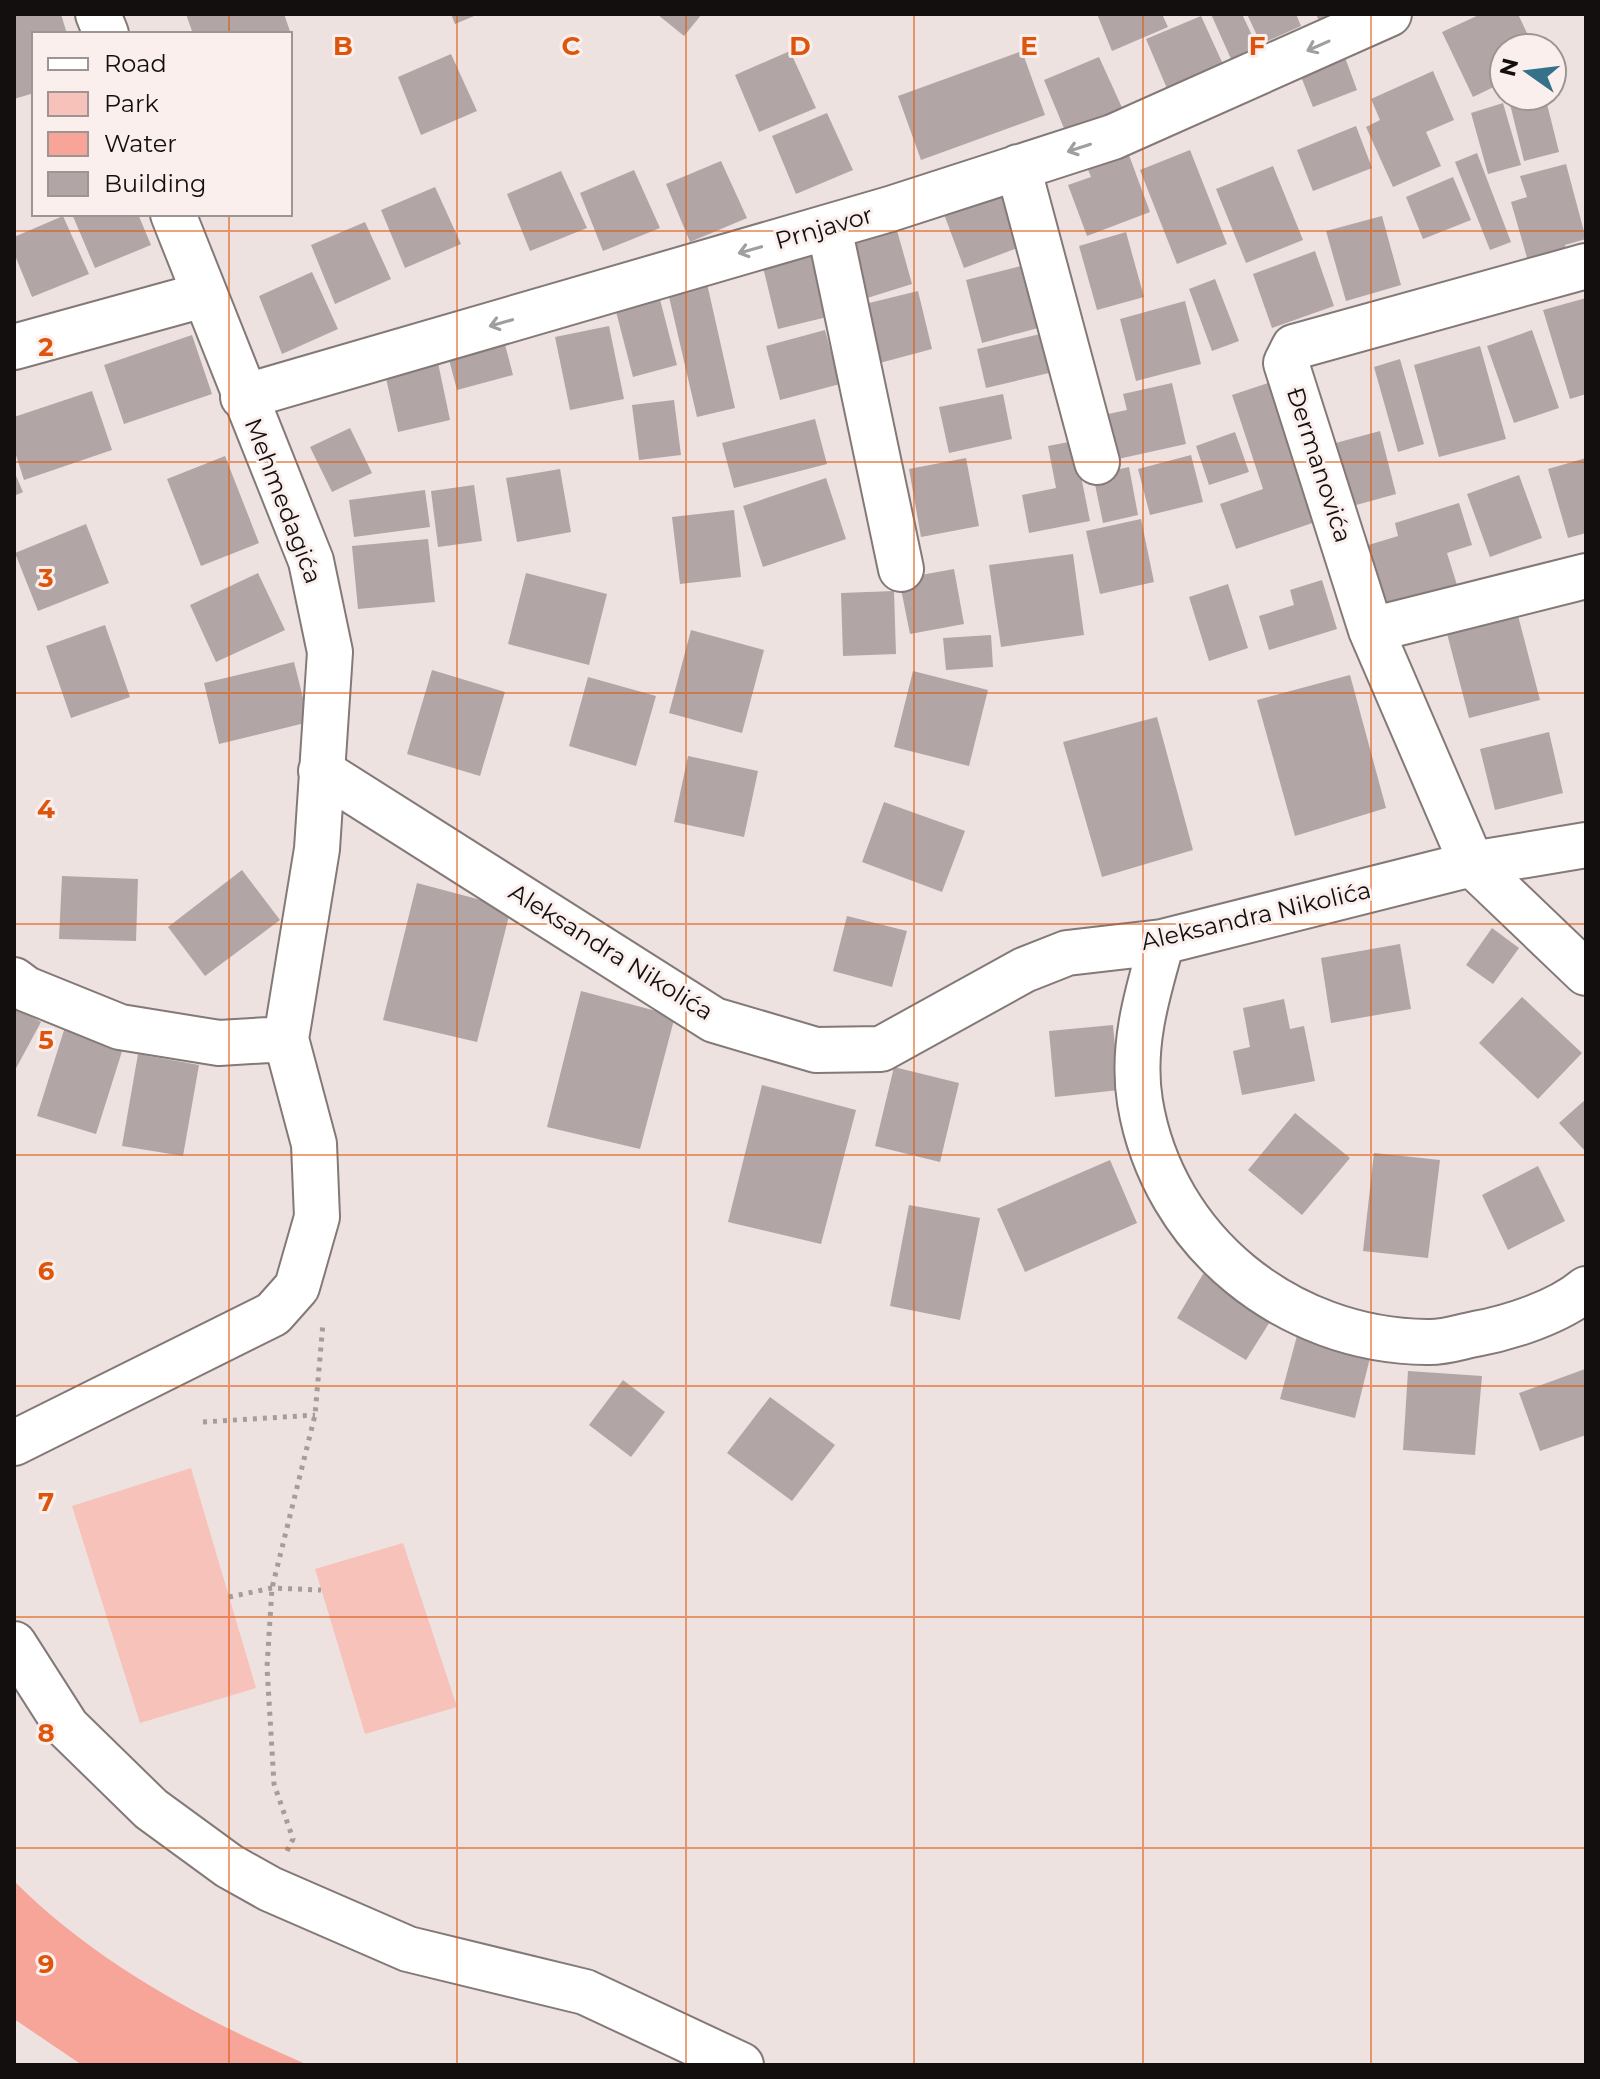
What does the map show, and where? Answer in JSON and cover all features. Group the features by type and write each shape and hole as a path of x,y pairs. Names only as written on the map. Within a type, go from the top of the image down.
{"street":[{"name":"Prnjavor","path":"243,397 829,227 1113,137 1389,14"},
{"path":"1018,167 1097,462"},
{"name":"Mehmedagića","path":"174,216 243,397 311,561 330,652 317,849 286,1039"},
{"path":"829,227 901,569"},
{"name":"Đermanovića","path":"1472,864 1371,630 1286,363 1294,347 1586,266"},
{"path":"14,347 203,295"},
{"path":"1371,630 1586,576"},
{"name":"Aleksandra Nikolića","path":"321,771 714,1020 816,1050 881,1049 1024,970 1067,953 1162,942 1472,864 1586,845"},
{"path":"1472,864 1586,973"},
{"path":"1162,942 1139,1020 1140,1102 1164,1180 1209,1248 1272,1301 1348,1333 1429,1343 1509,1329 1586,1289"},
{"path":"14,980 26,989 120,1027 219,1043 286,1039 314,1144 317,1217 297,1287 273,1314 14,1443"},
{"path":"14,1644 67,1727 151,1809 229,1866 270,1889 408,1949 585,1992 741,2065"}],"path":[{"path":"270,1889 293,1839 274,1784 268,1728 272,1588 315,1415 323,1352 323,1310 305,1261"},
{"path":"203,1422 315,1415"},
{"path":"229,1597 272,1588 321,1590"}],"green space":[{"path":"191,1468 256,1688 140,1723 72,1506"},
{"path":"403,1543 457,1707 365,1734 315,1569"}],"water":[{"path":"14,1881 46,1911 115,1964 229,2029 308,2065 82,2065 14,2019"}],"building":[{"path":"14,14 61,14 66,32 32,32 32,94 14,99"},
{"path":"186,14 284,14 290,32 192,32"},
{"path":"451,14 479,14 455,24"},
{"path":"657,14 702,14 684,36"},
{"path":"1097,14 1162,14 1168,27 1112,51"},
{"path":"1211,14 1242,14 1257,46 1231,59"},
{"path":"1247,14 1296,14 1301,26 1261,44"},
{"path":"1316,14 1352,14 1322,28"},
{"path":"1481,14 1518,14 1526,32 1488,32 1488,90 1473,97 1442,32"},
{"path":"1201,16 1227,73 1171,98 1146,39"},
{"path":"790,51 816,108 759,132 735,75"},
{"path":"1022,51 1045,115 921,160 898,96"},
{"path":"1343,52 1357,90 1313,107 1298,69"},
{"path":"451,54 477,111 421,135 398,77"},
{"path":"1099,57 1125,114 1068,138 1044,80"},
{"path":"1433,71 1454,120 1426,132 1441,166 1393,187 1366,127 1380,120 1371,99"},
{"path":"1488,108 1488,112 1506,112 1521,165 1488,174 1471,113"},
{"path":"1512,112 1549,112 1559,152 1524,161"},
{"path":"827,113 853,170 796,194 772,136"},
{"path":"1356,126 1372,168 1313,191 1297,150"},
{"path":"1126,147 1150,212 1087,236 1068,185 1091,177 1085,162"},
{"path":"1190,150 1227,244 1177,264 1140,170"},
{"path":"1477,153 1511,242 1490,250 1455,162"},
{"path":"721,161 747,218 690,242 666,184"},
{"path":"1566,164 1586,239 1565,245 1568,257 1530,268 1511,202 1527,197 1520,176"},
{"path":"1273,166 1303,240 1246,263 1216,189"},
{"path":"634,170 660,228 603,251 580,193"},
{"path":"561,171 587,228 530,251 507,194"},
{"path":"1453,177 1471,220 1423,239 1406,197"},
{"path":"1001,184 1023,246 964,268 941,206"},
{"path":"435,187 461,244 405,268 381,210"},
{"path":"63,216 89,274 32,297 14,253 14,237"},
{"path":"73,216 139,216 151,245 95,268"},
{"path":"893,216 912,284 864,299 844,231"},
{"path":"1382,216 1401,285 1346,301 1326,231"},
{"path":"365,222 391,279 335,304 311,245"},
{"path":"1126,232 1144,297 1097,310 1079,246"},
{"path":"815,250 831,316 778,329 762,263"},
{"path":"1315,251 1334,306 1272,328 1253,274"},
{"path":"1021,266 1038,328 982,343 966,280"},
{"path":"312,272 338,329 282,354 259,296"},
{"path":"706,279 735,408 697,417 667,288"},
{"path":"1215,279 1239,341 1212,351 1189,289"},
{"path":"657,288 677,365 633,377 613,300"},
{"path":"918,291 932,349 876,364 861,305"},
{"path":"1586,298 1586,394 1570,399 1543,310"},
{"path":"1185,301 1201,364 1136,381 1120,319"},
{"path":"609,326 624,399 570,410 555,337"},
{"path":"825,330 840,384 780,400 766,346"},
{"path":"1532,330 1559,408 1514,423 1487,346"},
{"path":"502,333 513,375 457,390 446,348"},
{"path":"1040,334 1049,373 986,388 977,349"},
{"path":"192,335 212,394 124,424 104,365"},
{"path":"1480,346 1506,439 1439,457 1414,365"},
{"path":"437,358 450,420 398,432 384,369"},
{"path":"1400,359 1424,444 1398,452 1374,367"},
{"path":"1277,380 1324,519 1236,549 1220,504 1263,489 1232,395"},
{"path":"1172,383 1186,444 1118,459 1108,414 1127,410 1123,394"},
{"path":"92,391 112,450 24,480 14,449 14,417"},
{"path":"1003,394 1012,439 949,453 939,407"},
{"path":"674,400 681,455 639,460 632,405"},
{"path":"815,419 827,464 734,488 722,443"},
{"path":"350,428 372,473 332,492 310,447"},
{"path":"1380,431 1396,494 1349,507 1332,444"},
{"path":"1235,432 1249,472 1209,485 1196,446"},
{"path":"1074,441 1090,521 1029,533 1022,495 1056,488 1048,446"},
{"path":"1191,455 1203,502 1150,515 1138,469"},
{"path":"225,456 259,543 201,566 167,479"},
{"path":"966,458 979,526 921,537 909,469"},
{"path":"1586,458 1586,533 1568,538 1548,469"},
{"path":"1129,467 1138,515 1103,523 1093,475"},
{"path":"560,469 571,532 517,542 506,478"},
{"path":"14,471 23,492 14,496"},
{"path":"1519,475 1542,538 1490,557 1467,494"},
{"path":"826,478 846,539 763,567 743,506"},
{"path":"474,485 482,541 438,547 431,491"},
{"path":"425,490 430,527 354,537 349,500"},
{"path":"1459,503 1472,545 1447,553 1457,585 1381,610 1362,547 1398,536 1395,523"},
{"path":"734,510 741,577 680,584 672,517"},
{"path":"1141,519 1154,582 1100,594 1086,531"},
{"path":"86,524 109,583 38,611 15,553"},
{"path":"428,539 435,602 358,609 352,546"},
{"path":"1073,554 1084,635 1001,647 989,565"},
{"path":"954,569 964,624 910,634 899,579"},
{"path":"258,573 285,630 216,662 190,605"},
{"path":"526,573 607,594 589,665 508,644"},
{"path":"1322,580 1337,629 1269,650 1259,616 1294,605 1290,590"},
{"path":"1228,584 1248,648 1209,661 1189,597"},
{"path":"894,591 896,654 843,656 841,593"},
{"path":"1515,604 1540,700 1469,718 1444,622"},
{"path":"105,625 130,697 71,718 46,646"},
{"path":"691,630 764,650 742,733 669,713"},
{"path":"991,635 993,667 946,670 943,638"},
{"path":"294,662 309,722 219,744 204,683"},
{"path":"432,670 505,692 480,776 407,754"},
{"path":"913,671 988,690 969,766 894,747"},
{"path":"1350,675 1386,808 1295,836 1257,700"},
{"path":"588,677 656,696 636,766 569,746"},
{"path":"1157,717 1193,850 1102,877 1063,742"},
{"path":"1549,732 1563,793 1495,810 1480,749"},
{"path":"688,756 758,771 744,837 674,822"},
{"path":"884,802 965,831 942,892 862,862"},
{"path":"242,870 280,920 205,976 168,927"},
{"path":"62,876 138,879 136,941 59,939"},
{"path":"417,883 511,908 477,1042 383,1020"},
{"path":"847,916 907,931 892,987 833,971"},
{"path":"1492,928 1519,948 1493,984 1466,965"},
{"path":"1400,944 1411,1009 1331,1023 1321,958"},
{"path":"581,991 675,1016 640,1149 547,1127"},
{"path":"1522,997 1582,1053 1538,1099 1479,1043"},
{"path":"1284,999 1290,1029 1304,1026 1315,1081 1242,1095 1233,1051 1250,1047 1243,1008"},
{"path":"14,1007 41,1022 14,1072"},
{"path":"1113,1025 1119,1090 1055,1097 1049,1031"},
{"path":"65,1027 124,1045 96,1134 37,1116"},
{"path":"138,1054 199,1065 183,1156 122,1146"},
{"path":"894,1067 959,1083 940,1162 875,1146"},
{"path":"762,1085 856,1110 821,1244 728,1222"},
{"path":"1586,1099 1586,1152 1559,1123"},
{"path":"1295,1113 1350,1158 1302,1215 1248,1170"},
{"path":"1374,1153 1440,1160 1428,1258 1363,1251"},
{"path":"1110,1160 1137,1223 1025,1272 997,1209"},
{"path":"1538,1166 1565,1221 1508,1250 1482,1195"},
{"path":"909,1205 980,1218 960,1320 890,1306"},
{"path":"1206,1269 1276,1312 1246,1360 1177,1318"},
{"path":"1298,1332 1372,1350 1355,1418 1280,1399"},
{"path":"1585,1369 1586,1435 1540,1451 1519,1393"},
{"path":"1408,1371 1482,1376 1475,1455 1403,1450"},
{"path":"623,1380 665,1412 631,1457 589,1425"},
{"path":"770,1397 835,1445 792,1501 727,1453"}]}
